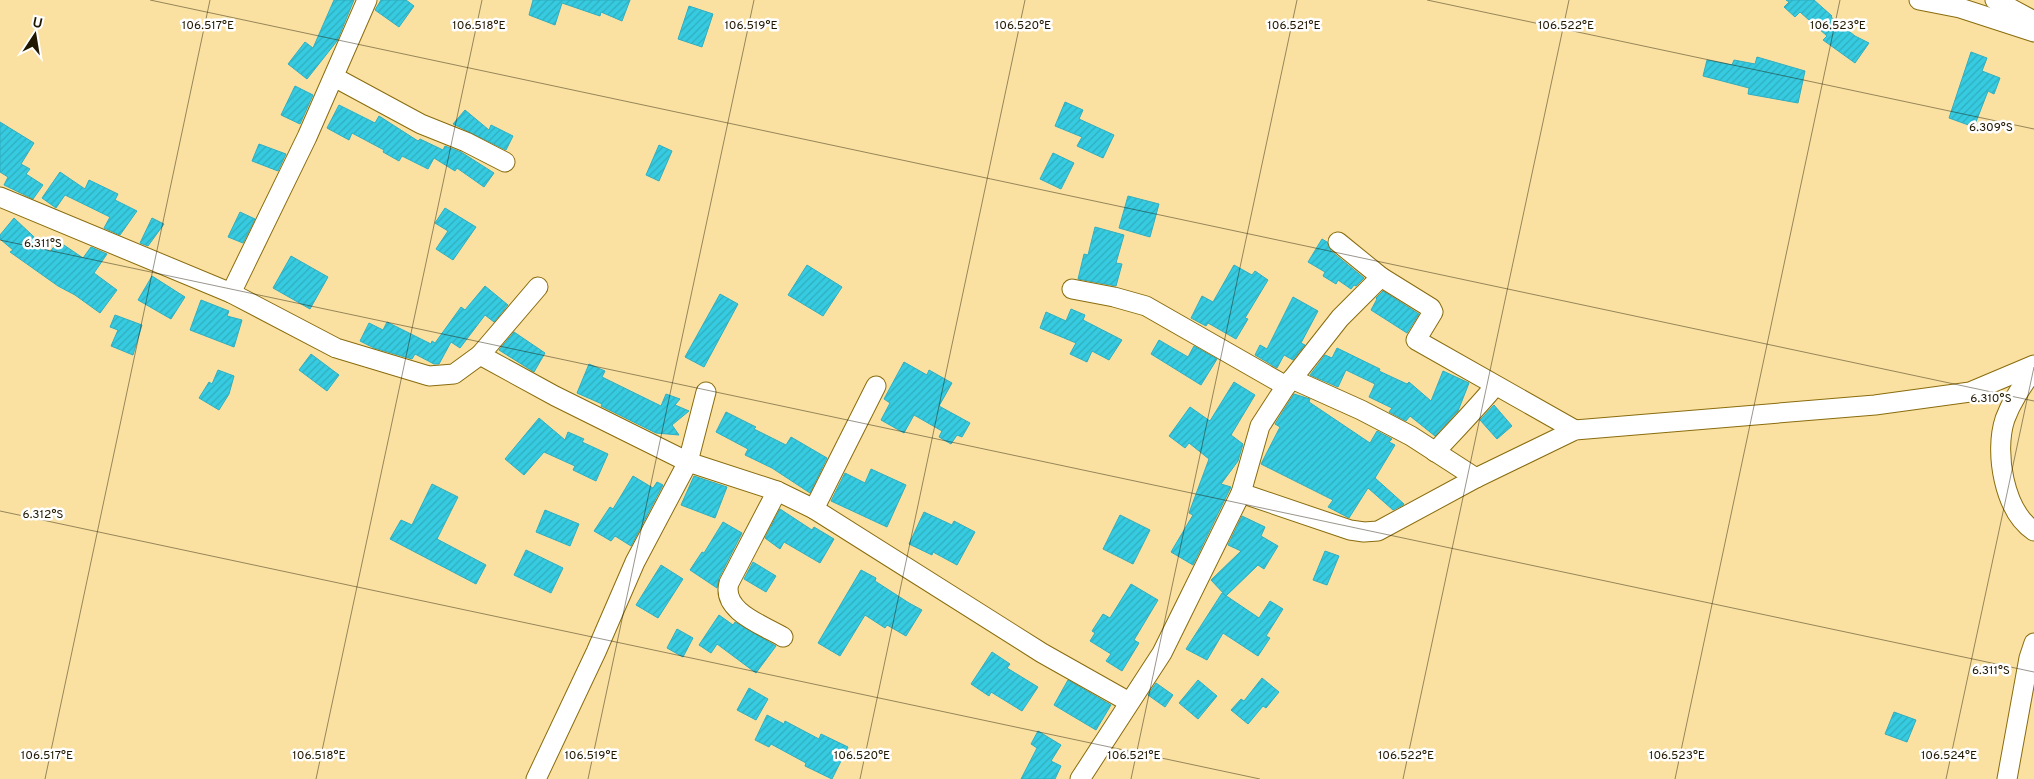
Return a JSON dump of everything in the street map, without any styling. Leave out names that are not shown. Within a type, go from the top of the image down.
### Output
[{"type":"street","points":[[231,293],[307,137],[367,0]]},
{"type":"street","points":[[1919,0],[1960,8],[2034,32]]},
{"type":"street","points":[[1995,0],[2034,21]]},
{"type":"street","points":[[334,77],[421,124],[466,142],[505,162]]},
{"type":"street","points":[[0,197],[231,293],[336,348],[414,372],[436,376],[454,374],[480,355],[538,287]]},
{"type":"street","points":[[1338,242],[1381,277],[1431,308],[1433,312],[1416,340],[1575,430]]},
{"type":"street","points":[[1080,779],[1162,653],[1241,493],[1260,426],[1289,382],[1340,318],[1381,277]]},
{"type":"street","points":[[1072,289],[1114,296],[1146,306],[1289,382],[1361,410],[1411,436],[1476,478]]},
{"type":"street","points":[[480,355],[555,396],[688,462],[777,491],[814,509],[1042,653],[1129,702]]},
{"type":"street","points":[[1241,493],[1350,530],[1378,531],[1476,478],[1575,430],[1875,406],[1970,392],[2034,365]]},
{"type":"street","points":[[2034,369],[2016,394],[2005,420],[2001,450],[2003,473],[2013,507],[2026,526],[2034,531]]},
{"type":"street","points":[[814,509],[876,386]]},
{"type":"street","points":[[1435,452],[1495,386]]},
{"type":"street","points":[[536,779],[596,652],[634,562],[688,462],[706,392]]},
{"type":"street","points":[[777,491],[729,583],[727,594],[733,607],[783,637]]},
{"type":"street","points":[[2007,779],[2029,658],[2034,642]]},
{"type":"building","points":[[334,0],[354,0],[337,41],[307,79],[288,64],[305,42],[313,48]]},
{"type":"building","points":[[381,0],[406,0],[414,6],[399,27],[375,10]]},
{"type":"building","points":[[533,0],[630,0],[622,21],[601,12],[600,16],[562,3],[555,25],[529,15]]},
{"type":"building","points":[[1786,0],[1814,0],[1831,17],[1855,36],[1869,43],[1855,63],[1823,40],[1827,36],[1800,12],[1795,17],[1784,7],[1789,2]]},
{"type":"building","points":[[689,6],[713,14],[702,47],[678,39]]},
{"type":"building","points":[[1971,52],[1987,58],[1982,71],[2000,78],[1994,94],[1988,91],[1974,127],[1949,118]]},
{"type":"building","points":[[1757,57],[1805,71],[1798,103],[1748,94],[1749,88],[1703,76],[1707,60],[1732,65],[1734,60],[1755,64]]},
{"type":"building","points":[[295,86],[313,95],[300,124],[281,115]]},
{"type":"building","points":[[1065,102],[1083,110],[1079,119],[1114,135],[1103,158],[1077,146],[1082,137],[1055,126]]},
{"type":"building","points":[[339,105],[375,123],[379,116],[418,141],[420,139],[443,150],[445,146],[461,152],[494,173],[484,187],[457,168],[455,171],[434,158],[428,169],[402,156],[399,161],[383,152],[384,150],[352,133],[349,140],[327,128]]},
{"type":"building","points":[[465,110],[489,130],[491,125],[513,136],[506,150],[453,124]]},
{"type":"building","points":[[0,122],[34,143],[21,164],[30,169],[26,174],[43,185],[33,199],[4,185],[8,177],[0,172]]},
{"type":"building","points":[[259,144],[286,154],[278,171],[252,161]]},
{"type":"building","points":[[659,145],[672,151],[659,181],[646,175]]},
{"type":"building","points":[[1053,153],[1074,163],[1061,189],[1040,179]]},
{"type":"building","points":[[60,172],[85,189],[89,180],[118,194],[115,200],[137,211],[120,235],[104,228],[110,217],[65,195],[56,208],[42,198]]},
{"type":"building","points":[[1128,196],[1159,204],[1150,237],[1119,228]]},
{"type":"building","points":[[445,208],[476,227],[453,260],[436,249],[448,231],[435,223]]},
{"type":"building","points":[[240,212],[255,219],[243,243],[228,237]]},
{"type":"building","points":[[14,218],[50,252],[58,241],[83,258],[91,247],[107,254],[94,273],[117,290],[100,313],[10,252],[13,250],[0,239],[0,235]]},
{"type":"building","points":[[152,218],[164,224],[148,246],[140,243]]},
{"type":"building","points":[[1095,227],[1124,235],[1116,263],[1122,264],[1116,286],[1078,279],[1084,254],[1088,255]]},
{"type":"building","points":[[1322,239],[1327,242],[1331,251],[1364,278],[1356,286],[1354,285],[1351,289],[1338,280],[1336,284],[1323,276],[1325,272],[1308,262]]},
{"type":"building","points":[[291,256],[328,277],[310,309],[273,288]]},
{"type":"building","points":[[807,265],[842,287],[823,316],[788,295]]},
{"type":"building","points":[[1234,265],[1252,275],[1255,271],[1268,280],[1245,318],[1248,319],[1236,339],[1208,323],[1206,326],[1191,318],[1202,296],[1213,302]]},
{"type":"building","points":[[152,276],[185,297],[171,319],[138,300]]},
{"type":"building","points":[[485,286],[508,305],[494,322],[485,315],[460,348],[451,342],[439,364],[434,364],[415,354],[412,359],[374,348],[360,341],[369,323],[383,330],[387,322],[431,344],[432,341],[435,343],[461,307],[465,310]]},
{"type":"building","points":[[1383,291],[1419,314],[1407,333],[1371,310],[1376,298]]},
{"type":"building","points":[[720,294],[738,304],[704,367],[685,357]]},
{"type":"building","points":[[1293,297],[1318,311],[1301,343],[1305,345],[1293,360],[1284,355],[1277,368],[1255,355],[1260,345],[1267,349]]},
{"type":"building","points":[[201,300],[229,311],[227,316],[242,320],[234,347],[190,330]]},
{"type":"building","points":[[1071,309],[1085,315],[1083,320],[1122,340],[1109,360],[1092,351],[1087,362],[1070,354],[1076,343],[1040,328],[1046,312],[1066,321]]},
{"type":"building","points":[[115,315],[142,325],[133,355],[111,346],[118,330],[110,327]]},
{"type":"building","points":[[514,332],[545,353],[534,372],[499,350]]},
{"type":"building","points":[[1159,340],[1188,357],[1194,346],[1217,359],[1201,385],[1151,354]]},
{"type":"building","points":[[1337,348],[1380,369],[1379,371],[1407,384],[1409,382],[1431,401],[1443,371],[1469,383],[1458,411],[1435,436],[1410,416],[1406,421],[1389,412],[1392,408],[1369,397],[1375,384],[1346,370],[1338,387],[1310,375],[1325,355],[1332,358]]},
{"type":"building","points":[[311,354],[339,375],[327,391],[299,370]]},
{"type":"building","points":[[904,362],[927,375],[929,370],[952,383],[939,406],[970,423],[962,437],[957,435],[951,444],[939,437],[942,431],[914,415],[904,433],[881,420],[890,403],[884,399]]},
{"type":"building","points":[[589,364],[605,371],[602,377],[661,406],[666,394],[680,399],[675,405],[689,411],[672,425],[679,435],[656,433],[577,393]]},
{"type":"building","points":[[218,370],[234,376],[229,394],[219,410],[199,398],[209,382],[212,384]]},
{"type":"building","points":[[1234,382],[1255,395],[1231,435],[1243,444],[1238,461],[1221,484],[1231,487],[1193,565],[1171,552],[1193,515],[1189,513],[1209,459],[1189,443],[1185,448],[1169,436],[1190,407],[1210,421]]},
{"type":"building","points":[[1294,394],[1310,399],[1309,402],[1370,443],[1377,431],[1392,439],[1389,442],[1395,445],[1375,478],[1403,505],[1393,510],[1368,488],[1349,518],[1328,507],[1333,500],[1261,464],[1280,427],[1275,424]]},
{"type":"building","points":[[1494,405],[1512,426],[1497,439],[1480,420]]},
{"type":"building","points":[[726,412],[786,445],[791,437],[827,458],[810,493],[772,468],[745,455],[748,449],[716,432]]},
{"type":"building","points":[[539,418],[565,440],[568,432],[584,439],[582,442],[608,454],[596,481],[573,470],[575,466],[544,452],[524,475],[505,459]]},
{"type":"building","points":[[871,469],[906,485],[887,527],[831,501],[845,473],[865,483]]},
{"type":"building","points":[[633,476],[653,488],[657,482],[663,485],[631,546],[615,536],[611,541],[594,531],[610,507],[613,509]]},
{"type":"building","points":[[694,476],[727,487],[715,518],[681,505]]},
{"type":"building","points":[[432,484],[458,497],[437,539],[486,565],[476,584],[390,539],[401,520],[412,525]]},
{"type":"building","points":[[780,509],[812,530],[814,527],[834,539],[820,563],[784,542],[780,549],[765,538]]},
{"type":"building","points":[[545,510],[579,524],[570,546],[536,532]]},
{"type":"building","points":[[924,512],[952,525],[954,521],[975,532],[957,565],[933,552],[932,555],[909,544]]},
{"type":"building","points":[[1120,515],[1150,530],[1133,564],[1103,549]]},
{"type":"building","points":[[1242,516],[1265,527],[1261,536],[1278,546],[1264,569],[1258,565],[1226,596],[1211,580],[1241,551],[1228,545]]},
{"type":"building","points":[[723,522],[742,533],[719,578],[717,588],[690,570],[702,552],[704,553]]},
{"type":"building","points":[[526,550],[563,568],[551,593],[514,575]]},
{"type":"building","points":[[1325,551],[1339,556],[1327,585],[1313,580]]},
{"type":"building","points":[[753,562],[776,576],[766,592],[744,579]]},
{"type":"building","points":[[661,565],[683,579],[658,618],[636,605]]},
{"type":"building","points":[[861,570],[876,578],[875,581],[922,610],[906,636],[887,625],[885,628],[865,615],[840,656],[818,643]]},
{"type":"building","points":[[1131,584],[1158,600],[1134,640],[1139,643],[1122,671],[1106,661],[1111,654],[1090,641],[1095,633],[1092,631],[1103,614],[1110,618]]},
{"type":"building","points":[[1222,593],[1259,618],[1270,601],[1283,609],[1266,636],[1270,638],[1258,656],[1223,633],[1207,660],[1186,649]]},
{"type":"building","points":[[719,615],[733,625],[735,622],[776,646],[756,673],[717,644],[711,653],[699,645]]},
{"type":"building","points":[[677,629],[693,638],[683,657],[667,648]]},
{"type":"building","points":[[992,652],[1010,664],[1007,668],[1038,687],[1022,711],[991,692],[989,696],[971,684]]},
{"type":"building","points":[[1262,678],[1279,692],[1266,708],[1263,706],[1248,724],[1231,710],[1241,699],[1244,701]]},
{"type":"building","points":[[1068,680],[1111,705],[1096,730],[1054,705]]},
{"type":"building","points":[[1198,680],[1217,696],[1198,719],[1179,703]]},
{"type":"building","points":[[1156,683],[1173,695],[1165,707],[1148,695]]},
{"type":"building","points":[[749,688],[768,699],[756,720],[737,710]]},
{"type":"building","points":[[1894,712],[1916,720],[1907,742],[1885,734]]},
{"type":"building","points":[[767,715],[784,724],[785,721],[819,739],[821,734],[848,747],[832,779],[805,766],[806,763],[771,744],[769,747],[755,740]]},
{"type":"building","points":[[1038,731],[1061,745],[1051,761],[1061,766],[1055,779],[1021,779],[1037,748],[1031,744]]}]
